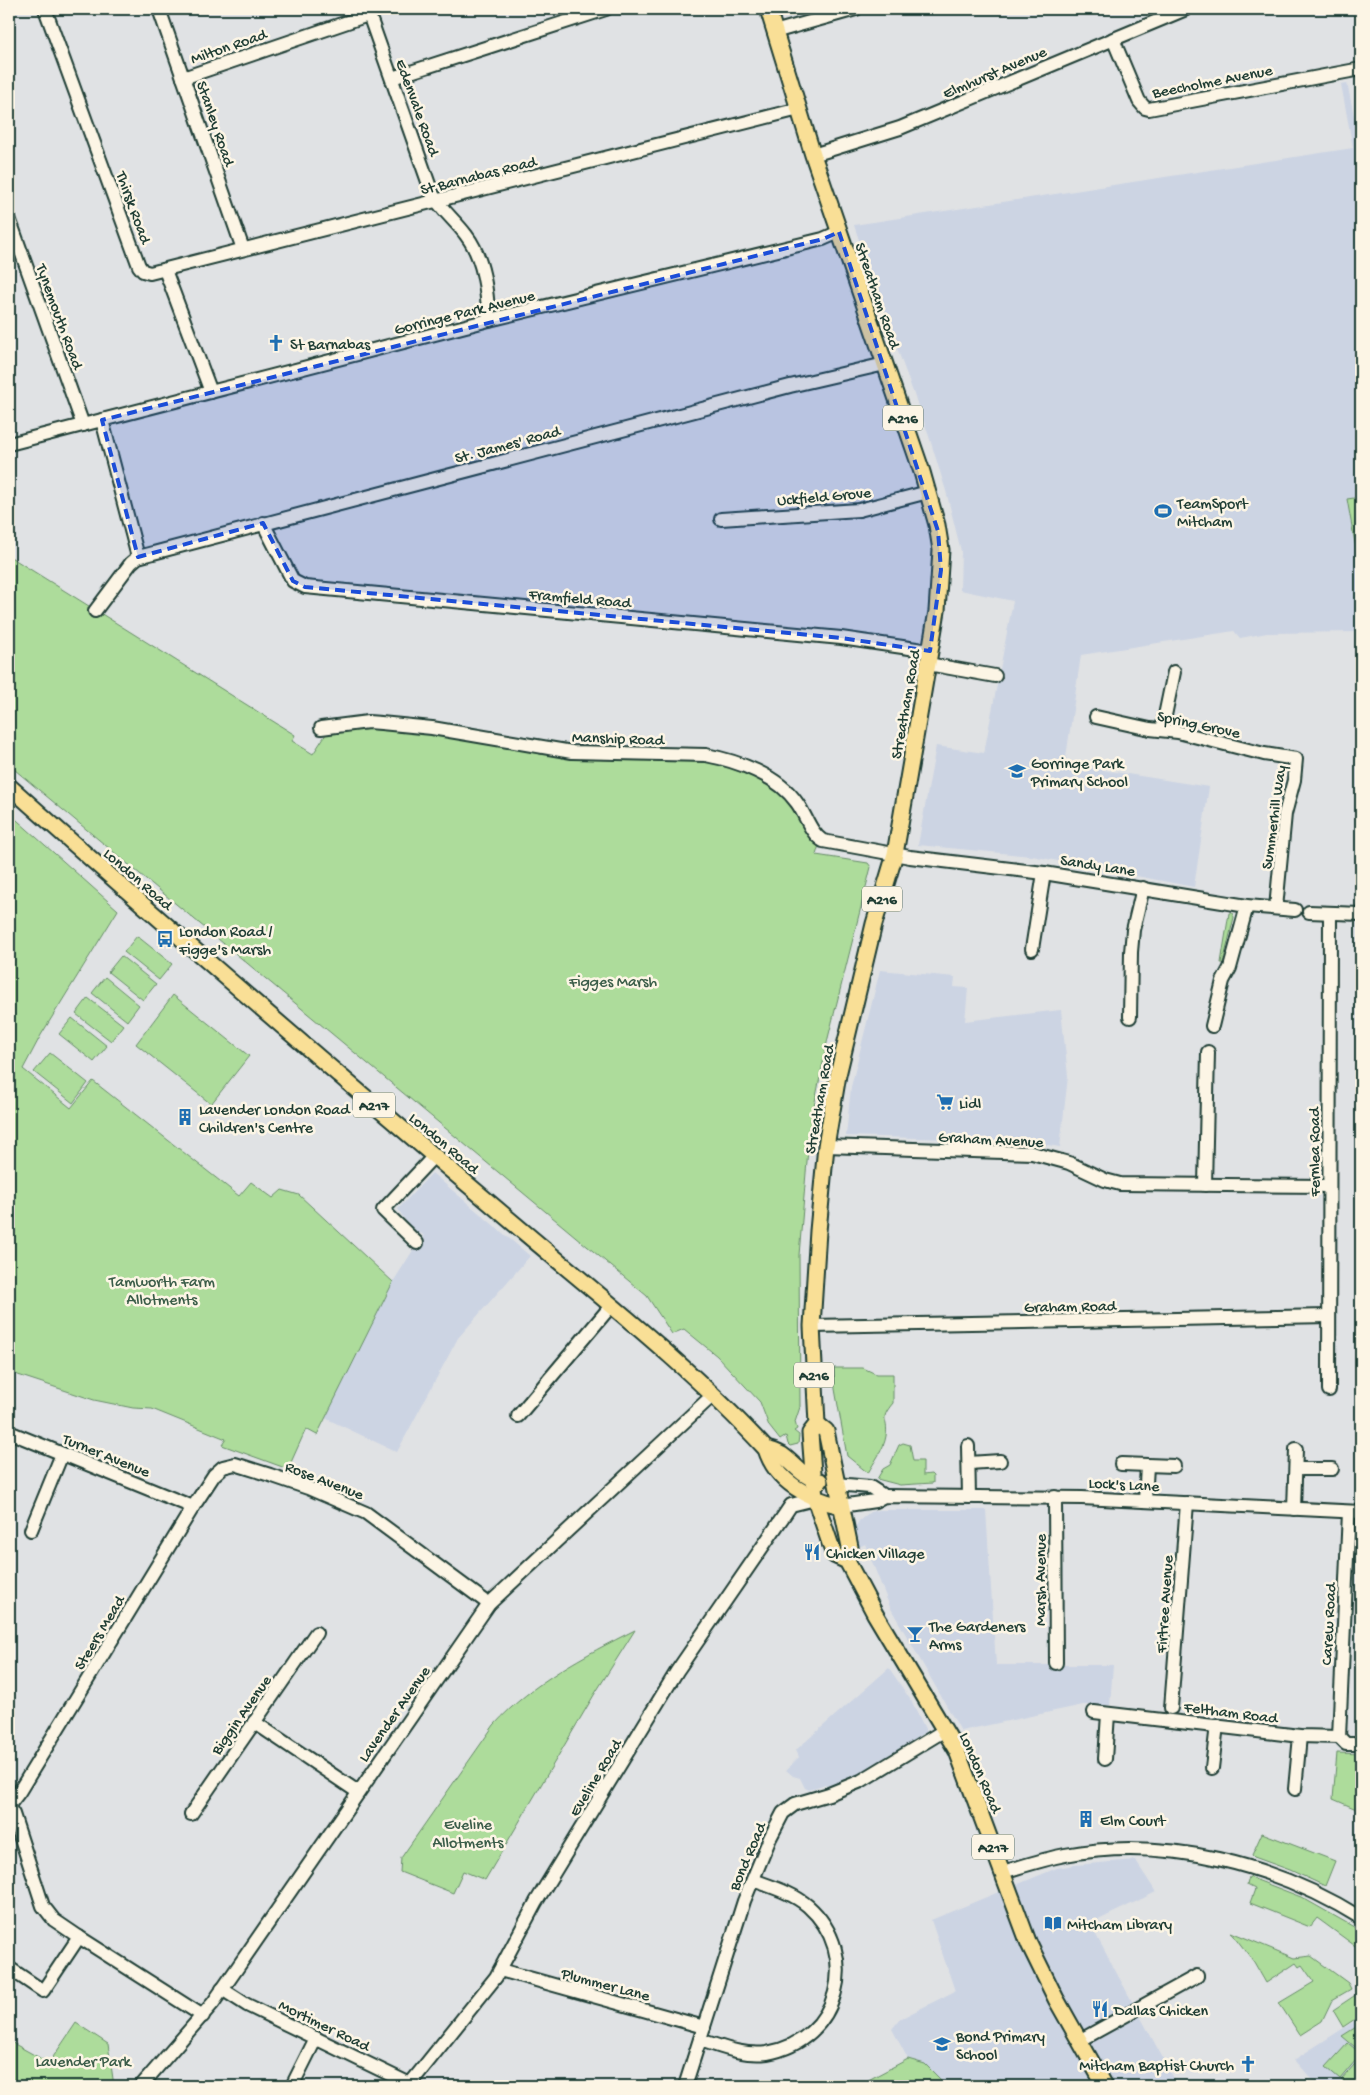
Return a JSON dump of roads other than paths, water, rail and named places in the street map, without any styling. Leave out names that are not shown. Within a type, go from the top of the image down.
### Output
[{"type":"main road","name":"Streatham Road","points":[[768,9],[838,232],[928,492],[937,525],[941,555],[937,611],[929,658],[874,924],[851,1018],[826,1146],[812,1326],[817,1424],[810,1433],[815,1499]]},
{"type":"main road","name":"London Road","points":[[9,786],[237,987],[678,1362],[766,1448],[781,1454],[796,1468],[813,1479]]},
{"type":"main road","name":"Streatham Road","points":[[817,1424],[826,1430],[841,1506]]},
{"type":"main road","name":"London Road","points":[[766,1448],[770,1463],[786,1481],[815,1499],[834,1555],[846,1561],[963,1763],[1036,1959],[1105,2086]]},
{"type":"main road","points":[[813,1479],[836,1484]]},
{"type":"main road","points":[[815,1499],[841,1506],[850,1546],[846,1561]]},
{"type":"street","name":"Thirsk Road","points":[[46,9],[139,266],[143,271],[150,273],[165,270]]},
{"type":"street","name":"Stanley Road","points":[[159,9],[243,249]]},
{"type":"street","points":[[392,78],[606,9]]},
{"type":"street","points":[[774,32],[856,9]]},
{"type":"street","name":"Elmhurst Avenue","points":[[813,155],[900,128],[1186,9]]},
{"type":"street","name":"Milton Road","points":[[183,78],[367,12]]},
{"type":"street","name":"Edenvale Road","points":[[367,12],[436,201],[466,234],[477,254],[483,276],[489,320]]},
{"type":"street","name":"Beecholme Avenue","points":[[1113,39],[1138,102],[1149,109],[1361,69]]},
{"type":"street","name":"St Barnabas Road","points":[[165,270],[799,109]]},
{"type":"street","name":"Tynemouth Road","points":[[9,218],[83,424]]},
{"type":"street","name":"Gorringe Park Avenue","points":[[9,444],[489,320],[828,238],[838,232]]},
{"type":"street","points":[[165,270],[211,392]]},
{"type":"street","name":"St. James' Road","points":[[138,557],[790,386],[885,364]]},
{"type":"street","points":[[95,611],[131,563],[138,557],[102,420]]},
{"type":"street","name":"Uckfield Grove","points":[[721,519],[859,510],[928,492]]},
{"type":"street","name":"Framfield Road","points":[[263,523],[293,581],[305,587],[833,637],[929,658],[995,676]]},
{"type":"street","points":[[1162,730],[1174,672]]},
{"type":"street","name":"Spring Grove","points":[[1096,717],[1143,728],[1198,736],[1264,754],[1296,759]]},
{"type":"street","name":"Manship Road","points":[[321,728],[381,722],[432,728],[572,752],[706,756],[726,759],[773,781],[788,792],[798,804],[818,838],[823,841],[888,853]]},
{"type":"street","name":"Summerhill Way","points":[[1276,908],[1285,814],[1294,780],[1296,759]]},
{"type":"street","name":"Sandy Lane","points":[[888,853],[1044,872],[1247,906],[1295,910]]},
{"type":"street","points":[[1032,949],[1044,872]]},
{"type":"street","points":[[1130,1017],[1133,930],[1143,888]]},
{"type":"street","points":[[1212,1026],[1223,981],[1230,968],[1247,906]]},
{"type":"street","points":[[1309,912],[1361,914]]},
{"type":"street","name":"Fernlea Road","points":[[1329,1390],[1330,914]]},
{"type":"street","points":[[1205,1185],[1208,1052]]},
{"type":"street","name":"Graham Avenue","points":[[826,1146],[1032,1153],[1069,1163],[1105,1180],[1120,1184],[1329,1186]]},
{"type":"street","points":[[417,1243],[383,1210],[434,1156]]},
{"type":"street","points":[[518,1416],[612,1306]]},
{"type":"street","name":"Graham Road","points":[[812,1326],[1329,1316]]},
{"type":"street","name":"Lavender Avenue","points":[[142,2086],[203,2016],[222,1990],[489,1604],[713,1395]]},
{"type":"street","name":"Turner Avenue","points":[[9,1432],[193,1507]]},
{"type":"street","points":[[968,1446],[969,1497]]},
{"type":"street","points":[[1294,1510],[1296,1449]]},
{"type":"street","points":[[31,1530],[62,1454]]},
{"type":"street","points":[[969,1463],[1000,1461]]},
{"type":"street","points":[[1121,1464],[1174,1466]]},
{"type":"street","name":"Rose Avenue","points":[[214,1475],[218,1470],[229,1465],[242,1466],[346,1503],[366,1513],[489,1604]]},
{"type":"street","points":[[1146,1500],[1147,1466]]},
{"type":"street","points":[[1296,1469],[1332,1469]]},
{"type":"street","name":"Steers Mead","points":[[203,2016],[54,1920],[46,1911],[9,1807],[214,1475]]},
{"type":"street","name":"Lock's Lane","points":[[836,1484],[870,1487],[884,1496]]},
{"type":"street","name":"Lock's Lane","points":[[841,1506],[875,1500],[884,1496],[1055,1497],[1146,1500],[1355,1512]]},
{"type":"street","name":"Marsh Avenue","points":[[1055,1497],[1056,1663]]},
{"type":"street","name":"Eveline Road","points":[[412,2085],[421,2067],[466,2015],[500,1970],[536,1902],[678,1671],[791,1505],[815,1499]]},
{"type":"street","name":"Firtree Avenue","points":[[1171,1708],[1187,1503]]},
{"type":"street","name":"Carew Road","points":[[1339,1737],[1355,1512]]},
{"type":"street","name":"Biggin Avenue","points":[[191,1814],[316,1633]]},
{"type":"street","name":"Feltham Road","points":[[1094,1712],[1300,1736],[1339,1737],[1346,1744],[1361,1744]]},
{"type":"street","points":[[1105,1759],[1108,1714]]},
{"type":"street","points":[[254,1722],[358,1792]]},
{"type":"street","points":[[1212,1768],[1217,1725]]},
{"type":"street","name":"Bond Road","points":[[685,2086],[744,1901],[778,1821],[787,1809],[800,1802],[829,1794],[860,1781],[945,1730]]},
{"type":"street","points":[[1295,1789],[1300,1736]]},
{"type":"street","points":[[1003,1872],[1066,1855],[1103,1850],[1151,1849],[1192,1854],[1229,1862],[1291,1882],[1333,1901],[1361,1918]]},
{"type":"street","points":[[700,2040],[744,2053],[759,2054],[780,2050],[798,2041],[817,2026],[834,1996],[838,1978],[838,1962],[833,1942],[826,1926],[800,1900],[753,1880]]},
{"type":"street","points":[[9,1968],[43,1991],[79,1937]]},
{"type":"street","name":"Plummer Lane","points":[[500,1970],[704,2027]]},
{"type":"street","points":[[1079,2041],[1197,1976]]},
{"type":"street","name":"Mortimer Road","points":[[222,1990],[247,2005],[412,2085]]},
{"type":"street","points":[[292,2086],[316,2038]]},
{"type":"place","name":"St Barnabas","points":[[276,343]]},
{"type":"place","name":"TeamSport Mitcham","points":[[1163,511]]},
{"type":"place","name":"Gorringe Park Primary School","points":[[1017,771]]},
{"type":"place","name":"London Road / Figge's Marsh","points":[[165,939]]},
{"type":"place","name":"Lidl","points":[[945,1102]]},
{"type":"place","name":"Lavender London Road Children's Centre","points":[[185,1117]]},
{"type":"place","name":"Chicken Village","points":[[812,1552]]},
{"type":"place","name":"The Gardeners Arms","points":[[915,1634]]},
{"type":"place","name":"Elm Court","points":[[1086,1819]]},
{"type":"place","name":"Mitcham Library","points":[[1053,1923]]},
{"type":"place","name":"Dallas Chicken","points":[[1100,2009]]},
{"type":"place","name":"Bond Primary School","points":[[942,2044]]},
{"type":"place","name":"Mitcham Baptist Church","points":[[1248,2064]]},
{"type":"park label","name":"Figges Marsh","points":[[613,980]]},
{"type":"park label","name":"Tamworth Farm Allotments","points":[[162,1289]]},
{"type":"park label","name":"Eveline Allotments","points":[[468,1832]]},
{"type":"park label","name":"Lavender Park","points":[[83,2060]]}]
